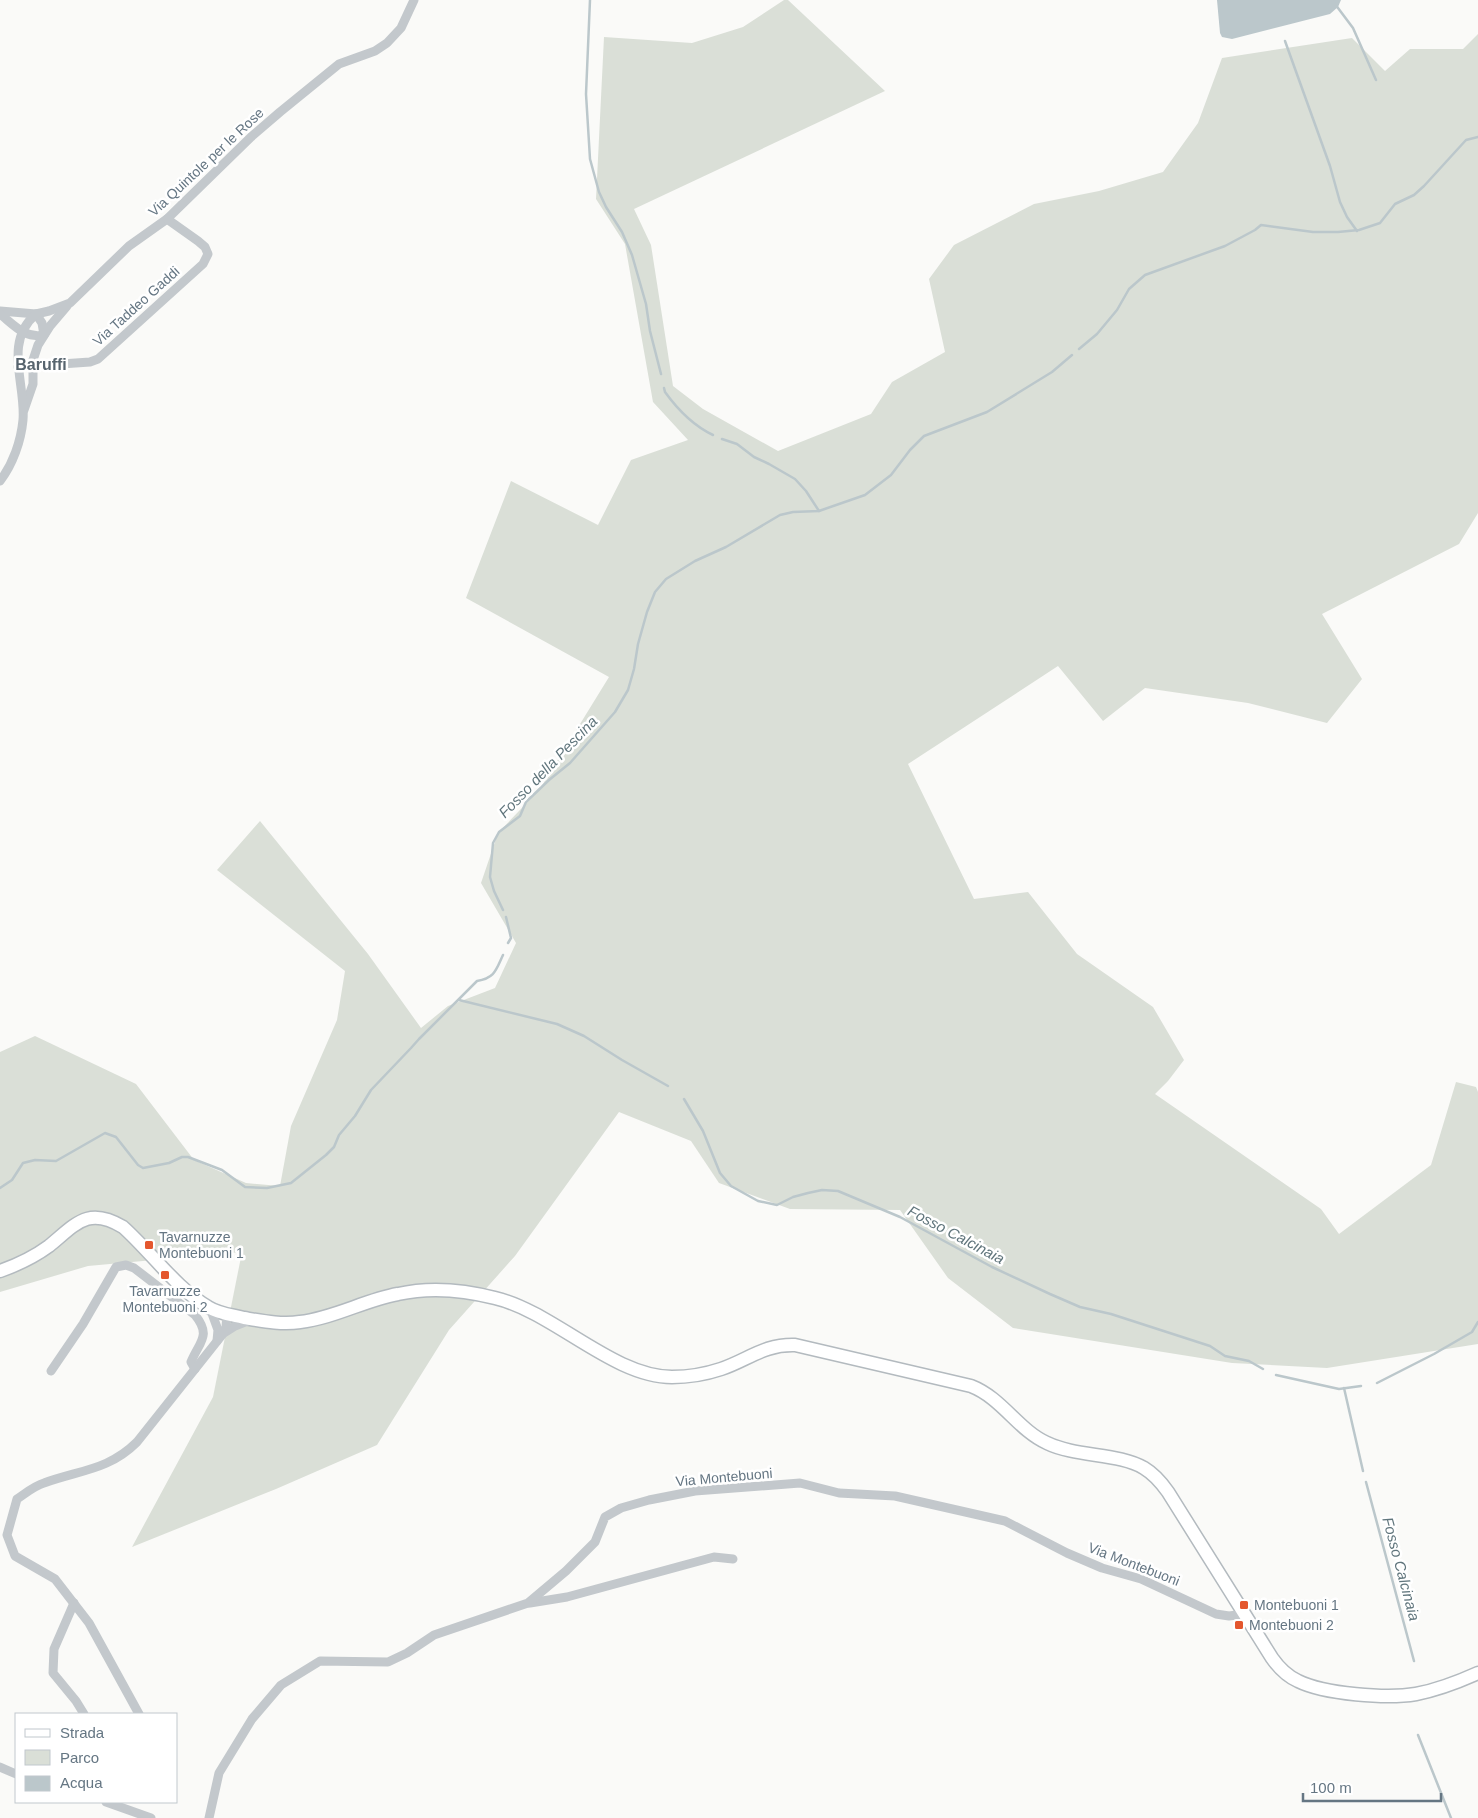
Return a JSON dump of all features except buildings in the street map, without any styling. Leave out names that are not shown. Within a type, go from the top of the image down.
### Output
[{"type":"main road","points":[[0,1271],[34,1256],[78,1222],[89,1217],[100,1217],[111,1220],[123,1227],[186,1289],[210,1308],[253,1320],[285,1323],[313,1320],[399,1293],[441,1290],[500,1299],[525,1308],[611,1357],[651,1375],[673,1377],[707,1373],[721,1369],[760,1350],[783,1345],[795,1345],[971,1386],[990,1396],[1026,1430],[1046,1443],[1067,1450],[1132,1463],[1154,1474],[1168,1492],[1279,1668],[1296,1680],[1317,1688],[1364,1694],[1401,1695],[1439,1688],[1478,1673]]},
{"type":"street","name":"Via Quintole per le Rose","points":[[0,312],[36,314],[54,310],[70,303],[129,246],[167,219],[251,137],[339,64],[375,51],[387,43],[401,28],[414,0]]},
{"type":"street","name":"Via Taddeo Gaddi","points":[[18,367],[90,362],[98,359],[206,261],[208,254],[205,247],[167,219]]},
{"type":"street","points":[[23,413],[32,384],[35,352],[44,334],[70,303]]},
{"type":"street","points":[[0,312],[23,332],[32,336],[44,334]]},
{"type":"street","points":[[0,481],[13,459],[21,436],[23,413],[18,367],[18,344],[32,317],[36,314],[42,323],[44,334]]},
{"type":"street","points":[[51,1371],[83,1324],[116,1267],[126,1265],[134,1268],[195,1315],[200,1321],[203,1331],[202,1344],[191,1362],[195,1369]]},
{"type":"street","points":[[160,1288],[170,1274]]},
{"type":"street","points":[[210,1308],[219,1335]]},
{"type":"street","points":[[138,1713],[89,1623],[55,1579],[15,1556],[7,1534],[17,1499],[42,1484],[96,1468],[112,1461],[125,1454],[137,1442],[195,1369],[219,1335],[227,1314]]},
{"type":"street","points":[[219,1335],[240,1324],[253,1320]]},
{"type":"street","name":"Via Montebuoni","points":[[209,1818],[219,1773],[252,1719],[281,1685],[320,1661],[388,1662],[407,1653],[434,1635],[528,1603],[566,1571],[595,1542],[605,1518],[621,1508],[649,1500],[695,1491],[800,1483],[839,1493],[895,1496],[1004,1522],[1066,1553],[1102,1568],[1141,1579],[1216,1614],[1229,1616],[1244,1614]]},
{"type":"street","points":[[528,1603],[567,1597],[714,1557],[733,1559]]},
{"type":"street","points":[[74,1603],[54,1649],[53,1673],[83,1713]]},
{"type":"street","points":[[0,1767],[15,1774]]},
{"type":"street","points":[[113,1803],[151,1818]]},
{"type":"green space","points":[[784,0],[788,0],[885,91],[634,209],[651,245],[673,386],[703,409],[778,451],[871,414],[892,382],[945,352],[929,279],[954,245],[1034,204],[1099,191],[1163,172],[1198,123],[1222,58],[1352,38],[1385,71],[1410,49],[1463,49],[1478,34],[1478,513],[1459,544],[1322,614],[1362,679],[1327,723],[1248,703],[1145,688],[1103,721],[1058,666],[908,764],[974,899],[1028,892],[1077,954],[1153,1007],[1184,1060],[1155,1094],[1321,1209],[1339,1234],[1431,1165],[1456,1082],[1476,1087],[1478,1092],[1478,1344],[1327,1368],[1232,1363],[1013,1328],[948,1278],[900,1210],[790,1209],[719,1183],[691,1141],[619,1112],[515,1256],[449,1330],[377,1445],[276,1489],[132,1547],[213,1397],[242,1252],[88,1266],[0,1292],[0,1052],[35,1036],[136,1084],[194,1160],[246,1183],[280,1186],[291,1126],[337,1020],[345,971],[217,870],[260,821],[368,954],[421,1028],[448,1006],[495,988],[516,943],[481,883],[498,833],[540,789],[609,677],[466,598],[511,481],[598,525],[631,460],[688,440],[653,402],[625,244],[596,199],[604,37],[692,43],[743,27]]},
{"type":"water","points":[[1217,0],[1341,0],[1338,7],[1330,14],[1232,39],[1222,37],[1220,33]]},
{"type":"waterway","points":[[590,0],[586,94],[590,159],[599,192],[622,232],[632,255],[646,304],[650,331],[661,374]]},
{"type":"waterway","points":[[1332,0],[1353,28],[1376,80]]},
{"type":"waterway","points":[[1285,41],[1330,166],[1340,202],[1347,217],[1357,231]]},
{"type":"waterway","name":"Fosso della Pescina","points":[[1079,349],[1097,334],[1117,310],[1129,289],[1145,275],[1225,246],[1261,225],[1313,232],[1338,232],[1359,230],[1380,223],[1395,204],[1414,195],[1424,186],[1466,140],[1478,137]]},
{"type":"waterway","name":"Fosso della Pescina","points":[[503,910],[490,877],[493,843],[499,832],[520,816],[526,802],[570,763],[615,712],[628,690],[647,612],[655,592],[666,579],[780,515],[793,512],[819,511],[865,495],[891,475],[910,450],[924,436],[987,412],[1052,372],[1072,355]]},
{"type":"waterway","points":[[664,388],[680,411],[698,427],[713,435]]},
{"type":"waterway","points":[[722,439],[737,444],[754,457],[795,479],[806,491],[819,511]]},
{"type":"waterway","name":"Fosso della Pescina","points":[[506,917],[511,938],[508,943]]},
{"type":"waterway","name":"Fosso della Pescina","points":[[0,1188],[12,1180],[23,1163],[35,1160],[56,1161],[105,1133],[116,1137],[138,1165],[143,1168],[188,1157],[222,1170],[245,1187],[267,1188],[291,1183],[334,1147],[339,1135],[355,1116],[371,1090],[477,981],[488,978],[494,972],[503,955]]},
{"type":"waterway","name":"Fosso Calcinaia","points":[[459,1000],[557,1024],[584,1036],[668,1086]]},
{"type":"waterway","name":"Fosso Calcinaia","points":[[684,1099],[703,1131],[720,1173],[731,1186],[758,1201],[777,1205],[793,1197],[808,1193],[822,1190],[838,1191],[900,1217],[992,1267],[1080,1307],[1111,1314],[1210,1346],[1225,1356],[1249,1361],[1263,1369]]},
{"type":"waterway","points":[[1377,1383],[1472,1332],[1478,1322]]},
{"type":"waterway","name":"Fosso Calcinaia","points":[[1276,1375],[1339,1389],[1361,1386]]},
{"type":"waterway","name":"Fosso Calcinaia","points":[[1344,1388],[1363,1471]]},
{"type":"waterway","name":"Fosso Calcinaia","points":[[1366,1482],[1414,1661]]},
{"type":"waterway","points":[[1418,1735],[1451,1818]]},
{"type":"place","name":"Tavarnuzze Montebuoni 1","points":[[149,1245]]},
{"type":"place","name":"Tavarnuzze Montebuoni 2","points":[[165,1275]]},
{"type":"place","name":"Montebuoni 1","points":[[1244,1605]]},
{"type":"place","name":"Montebuoni 2","points":[[1239,1625]]},
{"type":"district","name":"Baruffi","points":[[41,364]]}]
